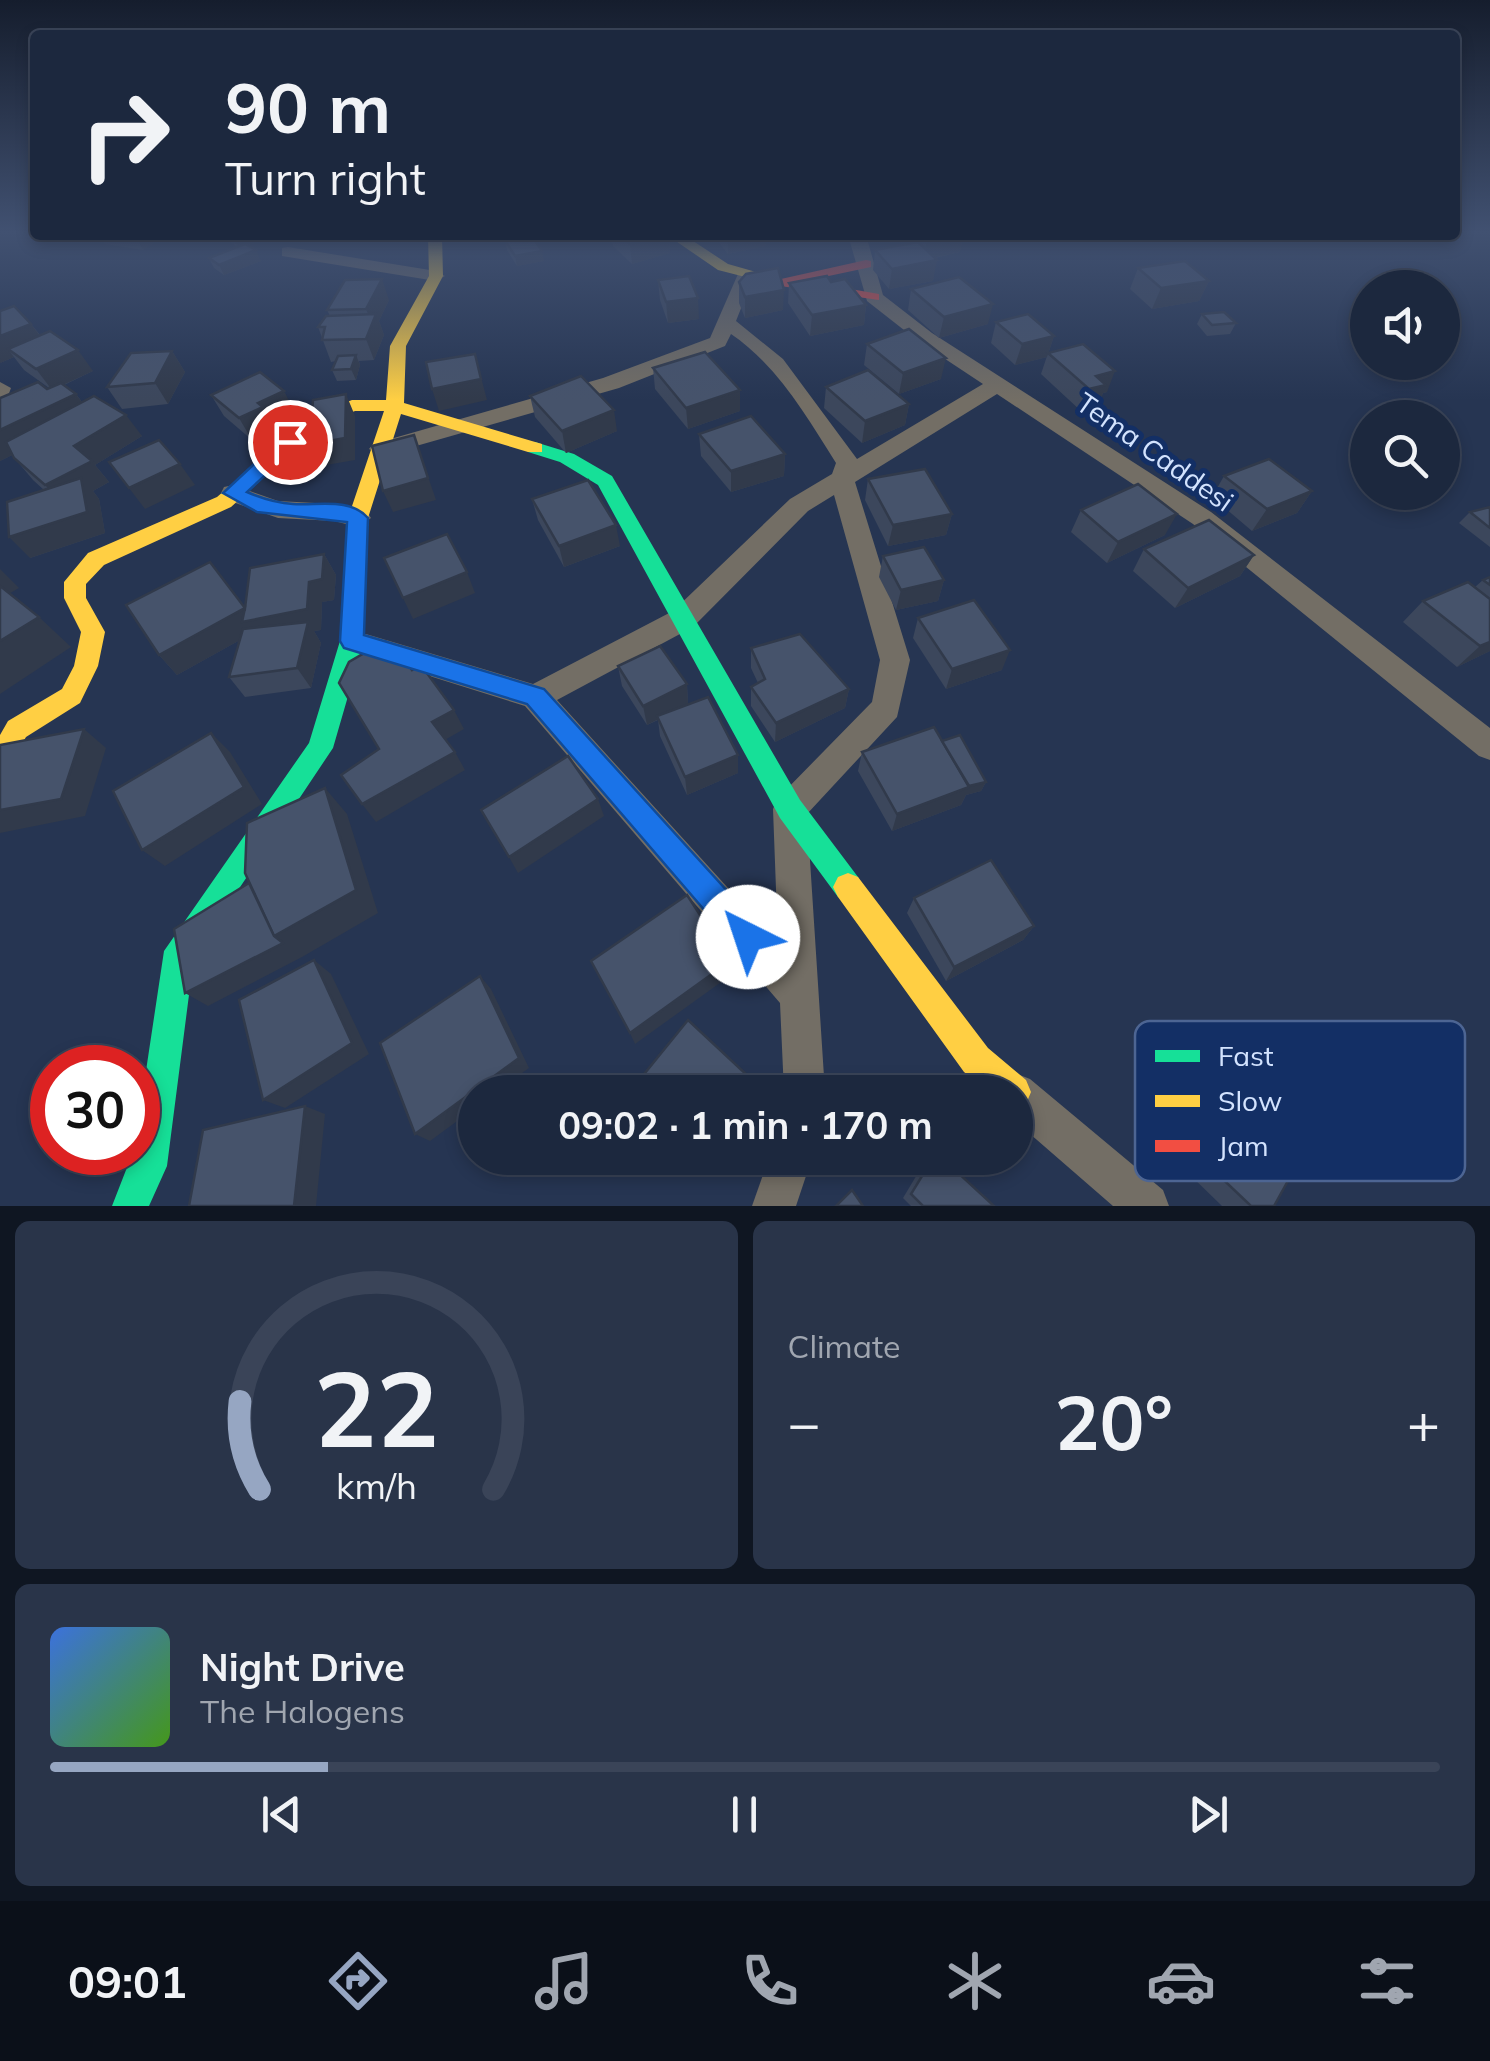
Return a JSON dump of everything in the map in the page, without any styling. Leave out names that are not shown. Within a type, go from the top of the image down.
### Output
[{"type":"street","points":[[130,1206],[149,1166],[180,951],[320,748],[352,641],[358,518],[395,406],[398,346],[429,288]]},
{"type":"street","points":[[379,450],[610,382],[718,342],[740,288]]},
{"type":"street","points":[[823,288],[874,297],[874,288]]},
{"type":"street","name":"Tema Caddesi","points":[[874,297],[925,337],[1000,382],[1202,518],[1490,746]]},
{"type":"street","points":[[726,322],[745,330],[809,402],[848,463],[842,480],[895,660],[886,708],[790,809],[803,1075]]},
{"type":"street","points":[[536,696],[683,620],[799,505],[1000,382]]},
{"type":"street","points":[[0,758],[17,729],[71,696],[86,666],[93,632],[76,598],[75,582],[96,559],[224,502],[316,420],[352,405],[395,406],[567,458],[605,482],[790,809],[976,1060],[993,1075]]},
{"type":"street","points":[[233,493],[257,504],[292,511],[340,511],[358,518]]},
{"type":"street","points":[[352,641],[536,696],[798,994]]},
{"type":"street","points":[[1033,1109],[1147,1206]]},
{"type":"street","points":[[774,1206],[785,1175]]},
{"type":"building","points":[[340,288],[377,288],[366,309],[327,310]]},
{"type":"building","points":[[661,288],[694,288],[698,298],[666,302]]},
{"type":"building","points":[[742,288],[784,290],[745,297]]},
{"type":"building","points":[[793,288],[852,288],[866,305],[812,315]]},
{"type":"building","points":[[973,288],[993,304],[944,317],[911,289]]},
{"type":"building","points":[[14,306],[31,324],[0,336],[0,311]]},
{"type":"building","points":[[1224,312],[1236,323],[1212,325],[1202,314]]},
{"type":"building","points":[[376,314],[366,339],[322,340],[325,327],[318,327],[326,316]]},
{"type":"building","points":[[1028,314],[1054,336],[1022,344],[996,322]]},
{"type":"building","points":[[909,329],[946,358],[903,373],[867,344]]},
{"type":"building","points":[[50,331],[78,350],[36,369],[8,349]]},
{"type":"building","points":[[1083,344],[1115,371],[1096,376],[1106,385],[1089,389],[1048,353]]},
{"type":"building","points":[[172,351],[155,383],[107,387],[131,353]]},
{"type":"building","points":[[705,352],[740,390],[686,408],[653,368]]},
{"type":"building","points":[[475,354],[481,379],[432,389],[426,362]]},
{"type":"building","points":[[356,355],[351,369],[332,370],[338,356]]},
{"type":"building","points":[[868,370],[909,404],[865,421],[826,387]]},
{"type":"building","points":[[260,372],[284,391],[258,403],[263,407],[239,418],[211,395]]},
{"type":"building","points":[[581,376],[614,410],[562,431],[530,396]]},
{"type":"building","points":[[38,382],[47,389],[61,383],[76,394],[0,430],[0,398]]},
{"type":"building","points":[[346,394],[345,438],[280,450],[283,419],[312,414],[313,400]]},
{"type":"building","points":[[94,396],[126,415],[74,446],[92,461],[45,485],[14,458],[6,442]]},
{"type":"building","points":[[751,416],[785,454],[731,471],[699,434]]},
{"type":"building","points":[[414,435],[428,478],[383,491],[372,446]]},
{"type":"building","points":[[159,440],[180,464],[129,488],[109,462]]},
{"type":"building","points":[[1269,459],[1312,491],[1267,509],[1224,476]]},
{"type":"building","points":[[925,469],[952,514],[893,525],[868,479]]},
{"type":"building","points":[[81,478],[87,512],[9,537],[7,502]]},
{"type":"building","points":[[588,480],[616,525],[559,546],[532,499]]},
{"type":"building","points":[[1138,484],[1177,514],[1118,542],[1081,510]]},
{"type":"building","points":[[1490,507],[1490,528],[1470,512]]},
{"type":"building","points":[[1209,520],[1254,555],[1188,588],[1144,549]]},
{"type":"building","points":[[447,534],[467,572],[403,598],[384,558]]},
{"type":"building","points":[[924,547],[944,580],[901,590],[883,556]]},
{"type":"building","points":[[324,554],[322,579],[309,582],[307,609],[242,622],[250,568]]},
{"type":"building","points":[[210,562],[245,608],[159,655],[126,605]]},
{"type":"building","points":[[1468,582],[1490,599],[1490,642],[1480,646],[1423,601]]},
{"type":"building","points":[[0,586],[39,617],[0,641]]},
{"type":"building","points":[[974,600],[1010,650],[952,669],[918,618]]},
{"type":"building","points":[[308,622],[297,668],[229,677],[243,629]]},
{"type":"building","points":[[800,634],[849,689],[776,723],[751,687],[765,679],[751,648]]},
{"type":"building","points":[[385,641],[399,650],[412,670],[421,665],[454,710],[432,722],[455,752],[362,804],[341,775],[379,749],[339,683],[349,662]]},
{"type":"building","points":[[660,646],[687,684],[643,706],[618,666]]},
{"type":"building","points":[[708,697],[738,755],[685,777],[657,716]]},
{"type":"building","points":[[934,727],[969,787],[897,814],[862,752]]},
{"type":"building","points":[[84,729],[61,799],[0,810],[0,745]]},
{"type":"building","points":[[211,733],[244,787],[142,850],[113,791]]},
{"type":"building","points":[[960,735],[986,782],[969,786],[942,741]]},
{"type":"building","points":[[568,756],[598,799],[509,857],[481,810]]},
{"type":"building","points":[[325,788],[356,890],[274,936],[245,873],[247,823]]},
{"type":"building","points":[[991,860],[1034,926],[954,967],[914,898]]},
{"type":"building","points":[[249,883],[274,936],[283,943],[185,993],[174,929]]},
{"type":"building","points":[[687,895],[730,961],[630,1033],[591,961]]},
{"type":"building","points":[[314,960],[352,1043],[263,1100],[239,1000]]},
{"type":"building","points":[[480,976],[519,1058],[496,1075],[458,1075],[458,1103],[415,1134],[380,1043]]},
{"type":"building","points":[[688,1020],[747,1075],[647,1075]]},
{"type":"building","points":[[305,1106],[294,1206],[189,1206],[203,1130]]},
{"type":"building","points":[[923,1175],[960,1175],[994,1206],[923,1206],[911,1194]]},
{"type":"building","points":[[1225,1181],[1288,1181],[1274,1206],[1251,1206]]},
{"type":"building","points":[[852,1190],[863,1206],[836,1206]]},
{"type":"traffic: fast","points":[[535,448],[567,458],[605,481],[790,809],[848,887]]},
{"type":"traffic: fast","points":[[130,1206],[149,1166],[179,951],[320,748],[352,641],[356,558]]},
{"type":"traffic: slow","points":[[356,558],[358,518],[395,406],[398,346],[429,288]]},
{"type":"traffic: slow","points":[[0,758],[17,729],[71,696],[86,666],[93,632],[75,598],[75,582],[96,559],[224,502],[317,420],[352,405],[395,406],[535,448]]},
{"type":"traffic: slow","points":[[848,887],[976,1060],[994,1075]]},
{"type":"traffic: jam","points":[[823,288],[874,297]]},
{"type":"route","points":[[290,442],[233,493],[257,504],[292,511],[340,511],[358,518],[352,641],[536,696],[748,937]]}]
